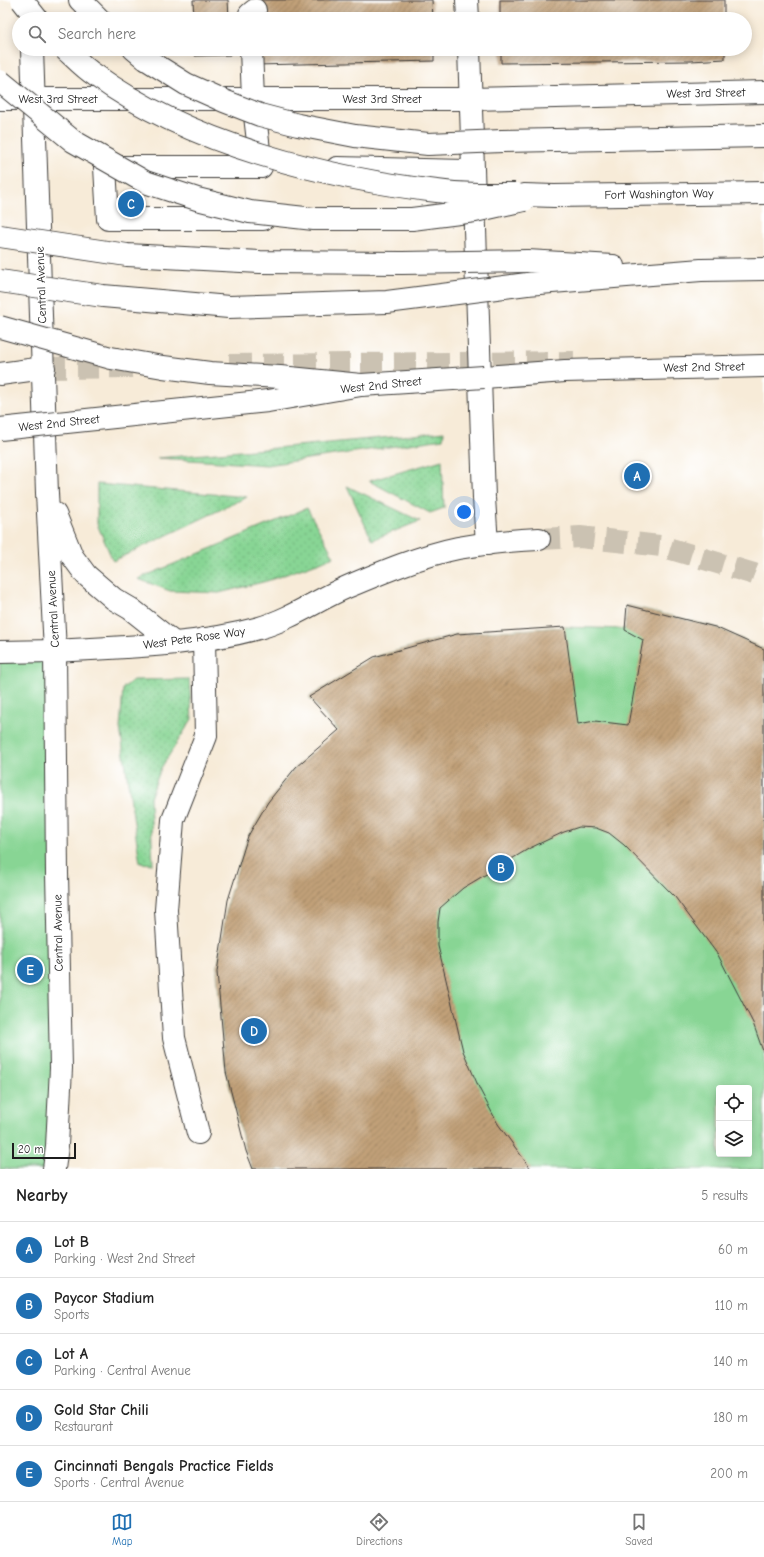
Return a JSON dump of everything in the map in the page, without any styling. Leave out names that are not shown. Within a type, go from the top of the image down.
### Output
[{"type":"main road","points":[[22,0],[31,12]]},
{"type":"main road","points":[[30,0],[31,12]]},
{"type":"main road","points":[[80,0],[92,12]]},
{"type":"main road","points":[[467,0],[468,12]]},
{"type":"main road","name":"Central Avenue","points":[[32,56],[44,368],[47,493],[55,651],[61,1068],[57,1146],[54,1169]]},
{"type":"main road","points":[[73,56],[94,75],[142,105],[188,128],[245,149],[310,169],[365,180],[447,192],[524,198]]},
{"type":"main road","points":[[142,56],[186,84],[260,115],[298,125],[355,136],[428,144],[502,141],[764,136]]},
{"type":"main road","points":[[252,56],[253,99],[261,166]]},
{"type":"main road","points":[[468,56],[484,498],[487,544]]},
{"type":"main road","points":[[0,81],[73,141],[145,182],[198,199],[250,212],[314,219],[412,219],[475,211],[524,198]]},
{"type":"main road","name":"West 3rd Street","points":[[0,100],[470,99],[764,92]]},
{"type":"main road","points":[[261,166],[466,171],[468,220],[108,219],[105,167],[261,166]]},
{"type":"main road","name":"Fort Washington Way","points":[[524,198],[554,196],[764,193]]},
{"type":"main road","points":[[0,236],[127,255],[260,262],[527,262],[700,270],[764,269]]},
{"type":"main road","points":[[0,281],[103,296],[228,306],[387,302],[528,284],[700,270]]},
{"type":"main road","points":[[0,327],[111,358],[163,367],[280,377],[361,386]]},
{"type":"main road","name":"West 2nd Street","points":[[0,429],[268,401],[361,386],[565,371],[764,366]]},
{"type":"main road","points":[[0,374],[44,368]]},
{"type":"main road","points":[[47,493],[72,556],[86,575],[114,599],[131,609],[174,643]]},
{"type":"main road","name":"West Pete Rose Way","points":[[0,652],[55,651],[174,643],[204,639],[260,628],[287,618],[345,588],[400,566],[457,549],[518,540],[539,539]]},
{"type":"main road","points":[[198,1133],[174,1038],[166,910],[173,820],[206,736],[204,639]]},
{"type":"green space","points":[[444,432],[443,439],[267,465],[157,458],[265,449]]},
{"type":"green space","points":[[442,460],[444,508],[430,513],[369,481]]},
{"type":"green space","points":[[97,484],[247,497],[113,561],[97,524]]},
{"type":"green space","points":[[347,486],[420,521],[372,540]]},
{"type":"green space","points":[[307,508],[334,557],[267,581],[219,593],[170,591],[138,579]]},
{"type":"green space","points":[[627,605],[715,627],[764,649],[764,1169],[253,1169],[246,1151],[226,1072],[217,972],[228,900],[248,836],[268,802],[296,767],[339,731],[309,697],[374,657],[457,634],[565,627],[625,629]]},
{"type":"green space","points":[[55,651],[54,1169],[0,1169],[0,652]]},
{"type":"green space","points":[[189,679],[192,719],[161,768],[150,798],[153,864],[140,863],[120,728],[123,688],[133,680]]},
{"type":"building","points":[[193,0],[228,0],[229,12],[194,12]]},
{"type":"building","points":[[254,0],[432,0],[433,12],[255,12]]},
{"type":"building","points":[[500,0],[724,0],[724,12],[500,12]]},
{"type":"building","points":[[255,56],[434,56],[434,61],[255,65]]},
{"type":"building","points":[[501,56],[725,56],[725,59],[691,61],[501,63]]},
{"type":"building","points":[[627,605],[715,627],[764,649],[764,1054],[753,1023],[718,955],[675,897],[624,845],[609,833],[596,828],[579,827],[564,832],[530,848],[463,888],[440,908],[438,922],[438,946],[463,1051],[480,1090],[498,1124],[531,1169],[253,1169],[246,1151],[226,1072],[217,972],[228,900],[248,836],[268,802],[296,767],[339,730],[309,697],[374,657],[457,634],[565,627],[578,724],[595,721],[628,725],[643,640],[625,630]]},
{"type":"tunnel","points":[[229,365],[574,362]]},
{"type":"tunnel","points":[[44,368],[133,367]]},
{"type":"tunnel","points":[[539,539],[580,537],[661,546],[764,578]]},
{"type":"place","name":"Lot A","points":[[131,204]]},
{"type":"place","name":"Lot B","points":[[637,476]]},
{"type":"place","name":"Paycor Stadium","points":[[501,868]]},
{"type":"place","name":"Cincinnati Bengals Practice Fields","points":[[30,970]]},
{"type":"place","name":"Gold Star Chili","points":[[254,1031]]}]
